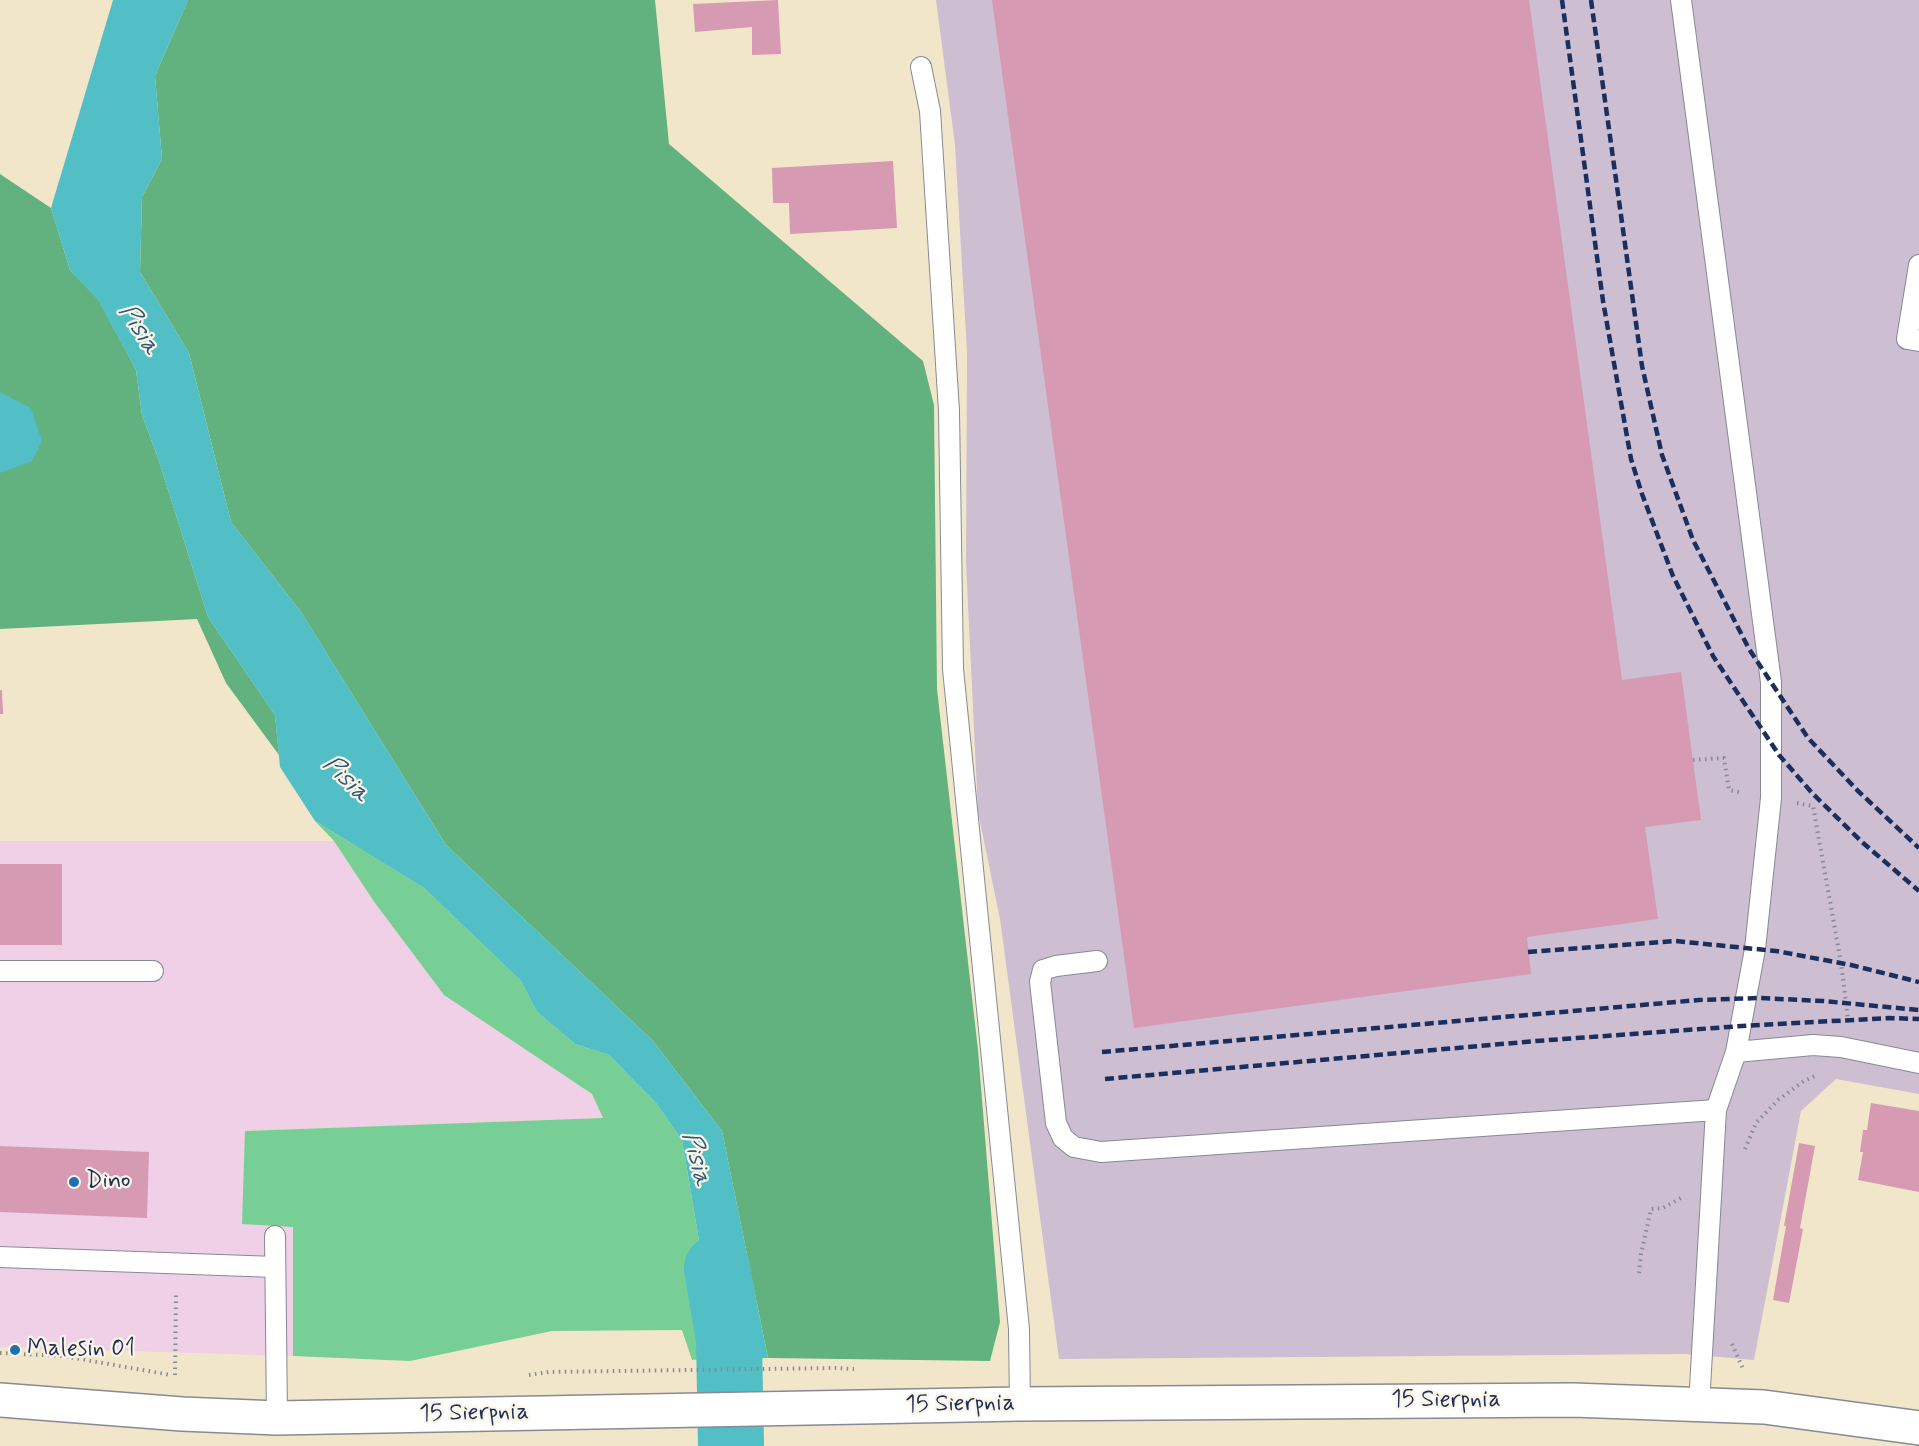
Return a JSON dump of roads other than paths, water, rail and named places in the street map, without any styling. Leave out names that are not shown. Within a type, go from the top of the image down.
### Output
[{"type":"main road","name":"15 Sierpnia","points":[[0,1400],[182,1414],[277,1418],[1020,1404],[1573,1400],[1764,1407],[1919,1428]]},
{"type":"lane","points":[[1681,0],[1771,682],[1771,798],[1755,949],[1736,1052],[1716,1110],[1699,1405]]},
{"type":"lane","points":[[921,67],[930,111],[950,411],[953,669],[1019,1329],[1020,1404]]},
{"type":"lane","points":[[1919,266],[1907,339],[1919,341]]},
{"type":"lane","points":[[1097,961],[1056,966],[1043,970],[1040,982],[1056,1123],[1063,1138],[1074,1147],[1101,1152],[1716,1110]]},
{"type":"lane","points":[[0,971],[153,971]]},
{"type":"lane","points":[[1736,1052],[1814,1045],[1841,1047],[1919,1063]]},
{"type":"lane","points":[[275,1236],[277,1418]]},
{"type":"lane","points":[[0,1257],[275,1267]]},
{"type":"water","points":[[113,0],[188,0],[155,76],[162,159],[142,197],[140,272],[189,353],[231,522],[301,612],[446,845],[653,1041],[722,1131],[768,1358],[702,1359],[701,1252],[682,1140],[656,1103],[609,1055],[575,1044],[537,1012],[521,981],[424,888],[315,821],[280,767],[275,715],[208,617],[159,461],[142,415],[136,370],[98,300],[70,270],[51,208]]},
{"type":"water","points":[[0,392],[31,408],[42,441],[32,461],[0,473]]},
{"type":"waterway","name":"Pisia","points":[[717,1268],[729,1339],[731,1446]]},
{"type":"railway","points":[[1562,0],[1603,301],[1631,459],[1673,576],[1713,656],[1779,755],[1813,794],[1862,842],[1919,891]]},
{"type":"railway","points":[[1591,0],[1642,366],[1662,455],[1693,540],[1749,649],[1808,738],[1858,791],[1919,848]]},
{"type":"railway","points":[[1528,952],[1675,941],[1776,951],[1851,965],[1919,982]]},
{"type":"railway","points":[[1102,1052],[1699,1000],[1759,998],[1919,1010]]},
{"type":"railway","points":[[1105,1079],[1536,1041],[1742,1026],[1889,1018],[1919,1019]]},
{"type":"place","name":"Dino","points":[[74,1182]]},
{"type":"place","name":"Malesin 01","points":[[15,1350]]}]
